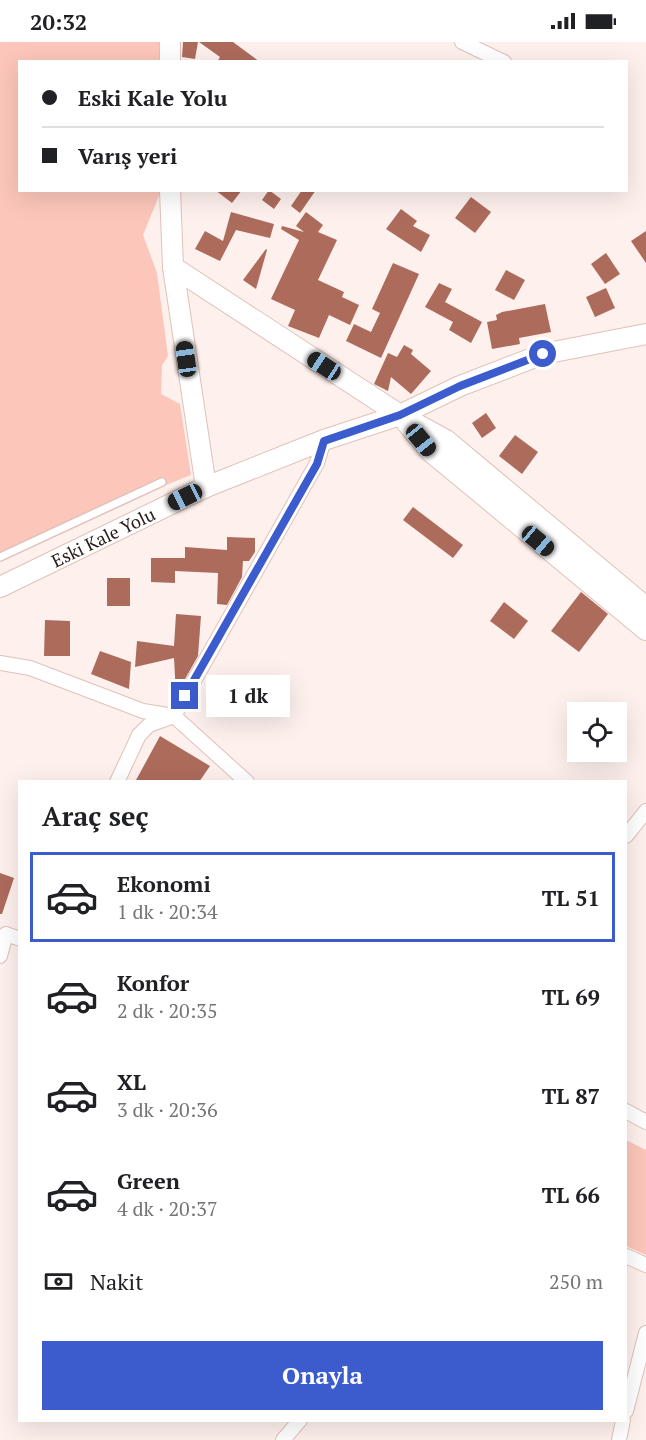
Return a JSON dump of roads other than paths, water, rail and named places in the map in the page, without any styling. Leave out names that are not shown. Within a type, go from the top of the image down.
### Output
[{"type":"street","points":[[170,42],[170,60]]},
{"type":"street","points":[[462,42],[500,60]]},
{"type":"street","points":[[170,192],[173,267],[206,487]]},
{"type":"street","points":[[173,267],[400,415],[446,440],[646,607]]},
{"type":"street","name":"Eski Kale Yolu","points":[[0,587],[206,487],[324,441],[400,415],[460,386],[543,354],[646,334]]},
{"type":"street","points":[[400,415],[431,452],[646,630]]},
{"type":"street","points":[[118,780],[139,735],[149,725],[174,716],[317,464],[324,441]]},
{"type":"street","points":[[0,663],[30,668],[143,711],[174,716],[245,780]]},
{"type":"street","points":[[627,835],[646,811]]},
{"type":"street","points":[[0,956],[9,935]]},
{"type":"street","points":[[627,1112],[646,1122]]},
{"type":"street","points":[[627,1256],[646,1265]]},
{"type":"street","points":[[627,1408],[646,1333]]},
{"type":"street","points":[[283,1440],[298,1422]]},
{"type":"street","points":[[619,1440],[623,1422]]},
{"type":"lane","points":[[0,557],[162,482]]}]
